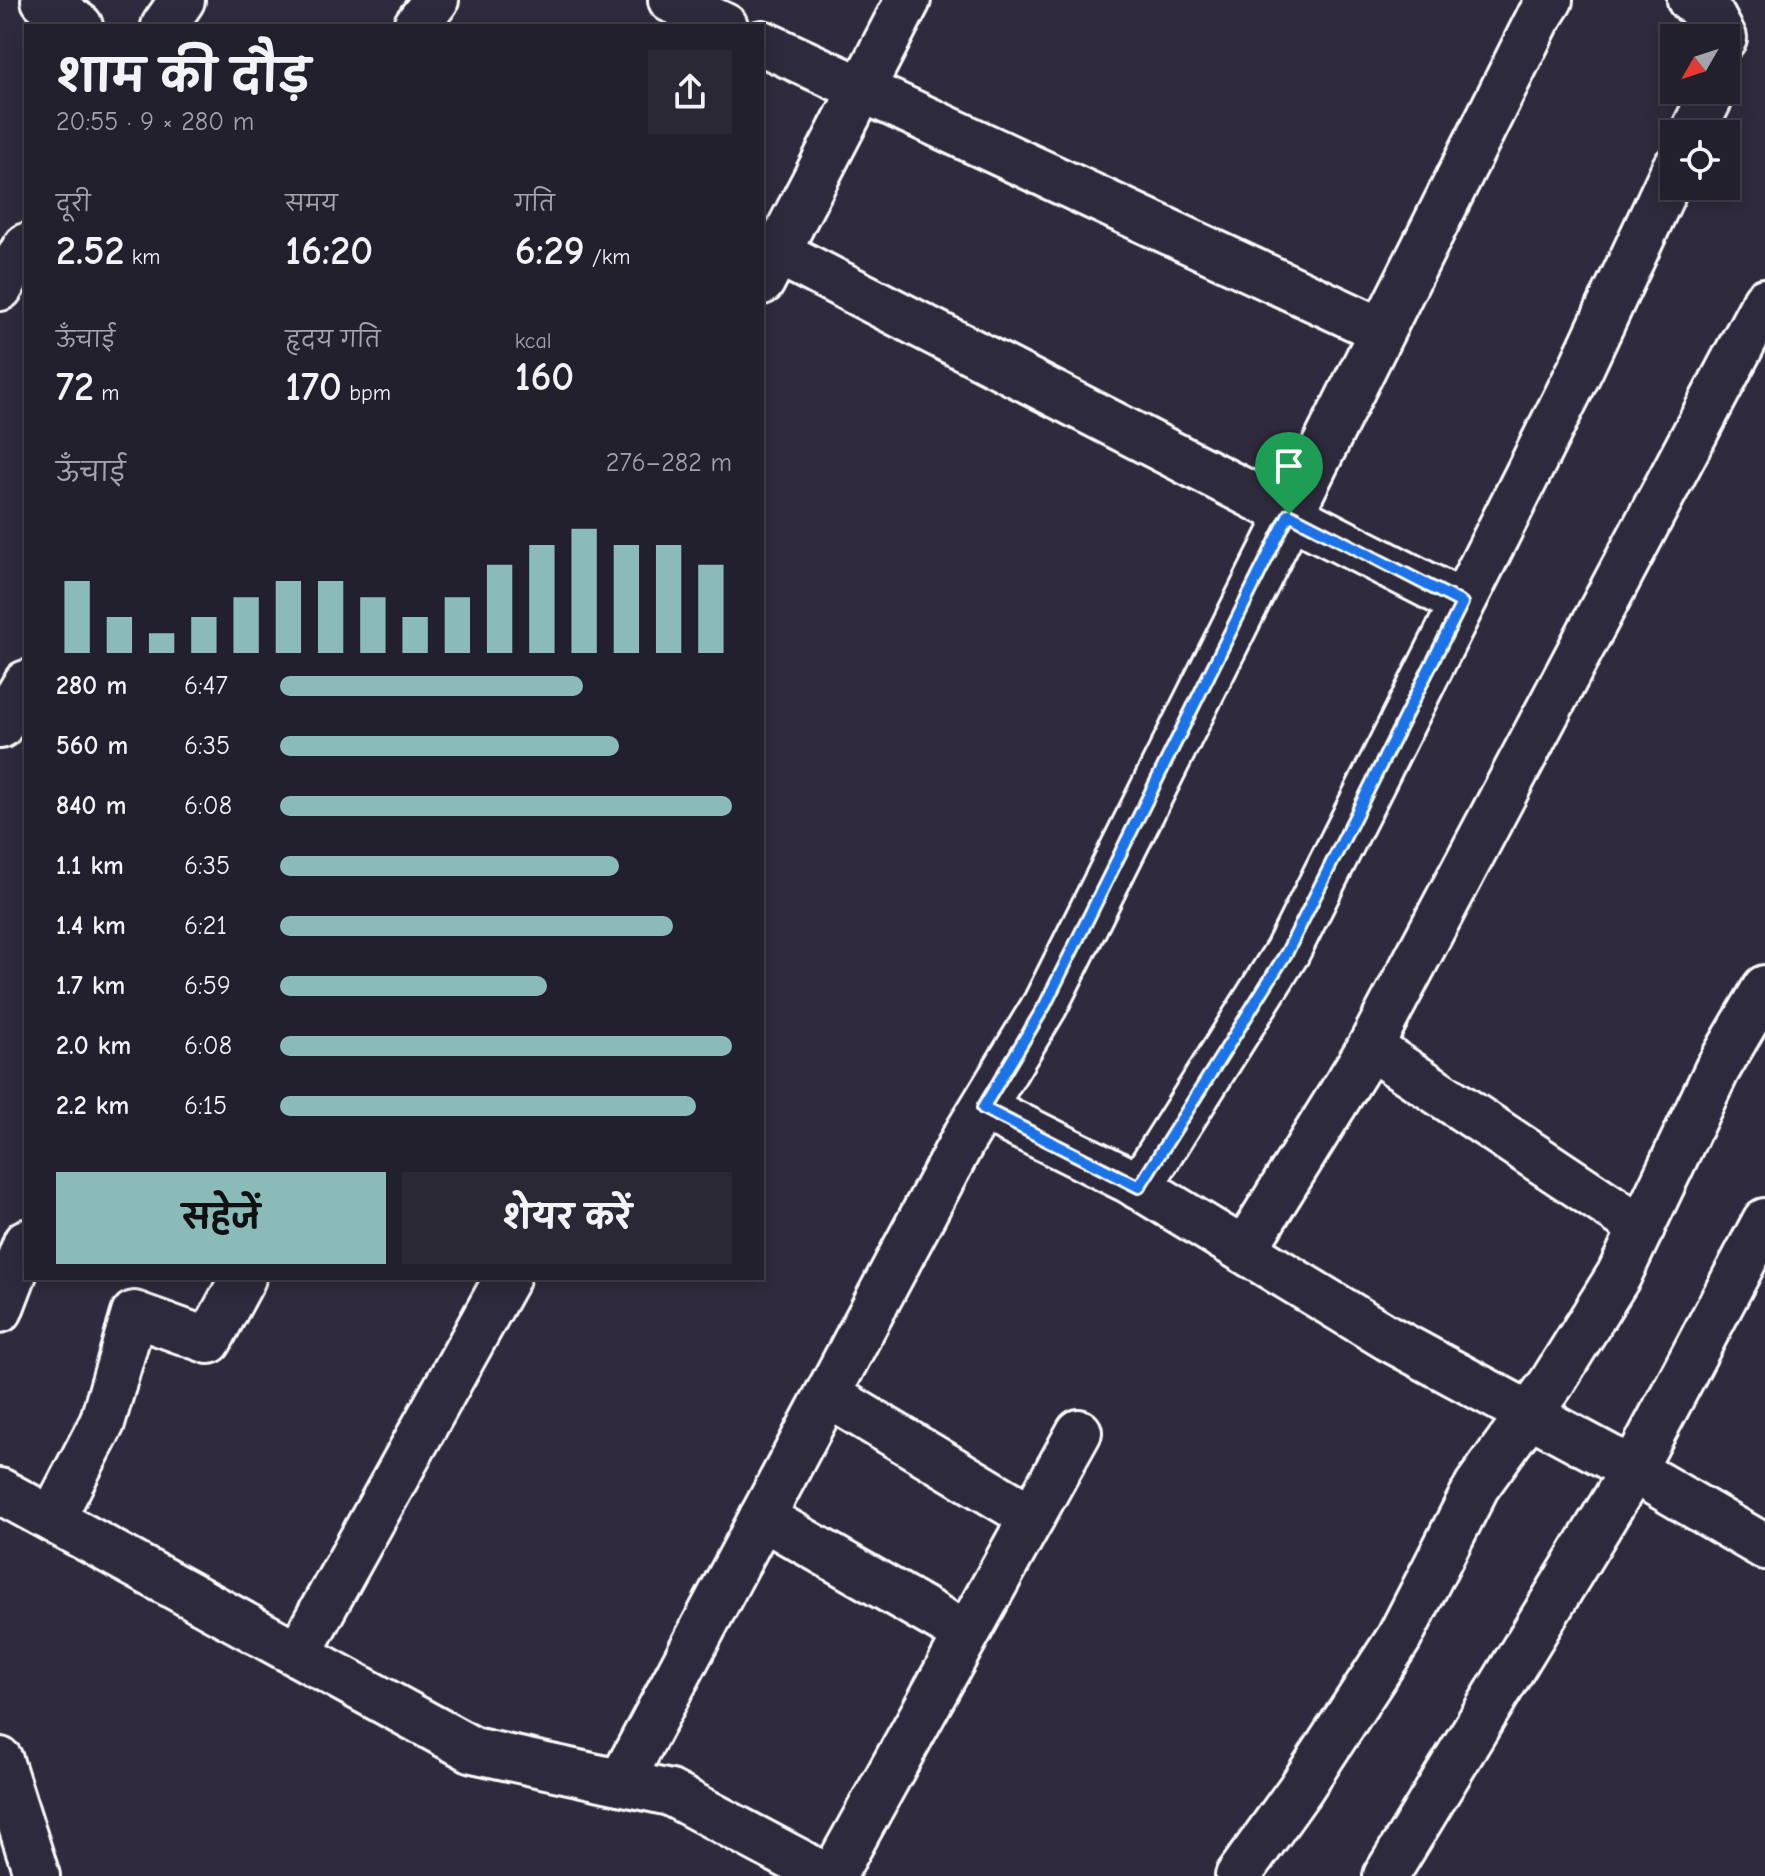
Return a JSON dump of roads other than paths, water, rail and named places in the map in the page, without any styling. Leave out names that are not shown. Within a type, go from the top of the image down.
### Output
[{"type":"street","points":[[44,0],[77,24]]},
{"type":"street","points":[[165,24],[182,0]]},
{"type":"street","points":[[418,24],[436,0]]},
{"type":"street","points":[[671,0],[721,24]]},
{"type":"street","points":[[908,0],[767,259],[1289,514],[1462,603]]},
{"type":"street","points":[[621,1782],[983,1108],[1045,1005],[1381,330],[1550,0]]},
{"type":"street","points":[[1690,0],[1712,16],[1717,24]]},
{"type":"street","points":[[764,44],[1381,330]]},
{"type":"street","points":[[1139,1187],[1287,952],[1582,366],[1660,199]]},
{"type":"street","points":[[0,288],[24,249]]},
{"type":"street","points":[[1244,1250],[1370,1047],[1765,301]]},
{"type":"street","points":[[0,726],[24,686]]},
{"type":"street","points":[[1238,1876],[1301,1788],[1399,1638],[1477,1486],[1551,1384],[1619,1275],[1717,1070],[1765,988]]},
{"type":"street","points":[[1370,1047],[1642,1228]]},
{"type":"street","points":[[983,1108],[1139,1187],[1388,1338],[1633,1470],[1765,1547]]},
{"type":"street","points":[[1386,1876],[1633,1470],[1765,1221]]},
{"type":"street","points":[[0,1310],[24,1247]]},
{"type":"street","points":[[52,1519],[102,1423],[134,1314],[209,1341],[242,1280]]},
{"type":"street","points":[[298,1654],[506,1280]]},
{"type":"street","points":[[828,1395],[1032,1517]]},
{"type":"street","points":[[833,1876],[1079,1432]]},
{"type":"street","points":[[0,1491],[473,1750],[670,1793],[826,1876]]},
{"type":"street","points":[[762,1517],[966,1634]]},
{"type":"street","points":[[0,1760],[37,1876]]}]
